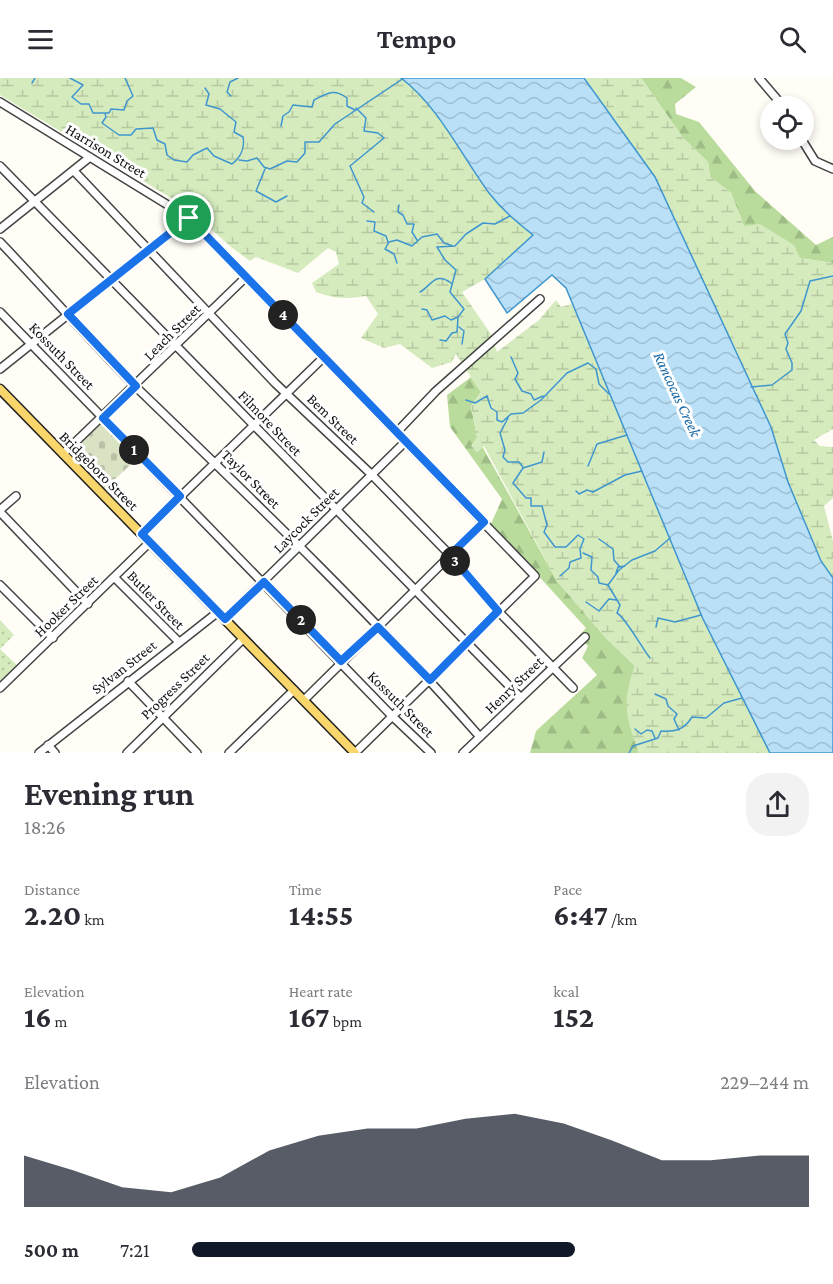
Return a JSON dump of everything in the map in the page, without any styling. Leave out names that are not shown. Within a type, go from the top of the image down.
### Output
[{"type":"main road","name":"Bridgeboro Street","points":[[0,389],[355,753]]},
{"type":"street","points":[[759,78],[774,96]]},
{"type":"street","name":"Harrison Street","points":[[0,102],[189,218],[535,576],[498,611]]},
{"type":"street","points":[[808,150],[815,162],[833,169]]},
{"type":"street","points":[[0,229],[90,157]]},
{"type":"street","name":"Filmore Street","points":[[0,166],[112,278],[334,510],[521,698]]},
{"type":"street","name":"Bem Street","points":[[74,171],[150,249],[208,314],[450,555],[498,611],[573,688]]},
{"type":"street","points":[[0,369],[189,218]]},
{"type":"street","name":"Taylor Street","points":[[0,243],[136,386],[217,462],[430,680],[480,737]]},
{"type":"street","name":"Leach Street","points":[[63,454],[103,418],[246,277]]},
{"type":"street","points":[[397,432],[436,391],[540,299]]},
{"type":"street","name":"Kossuth Street","points":[[0,312],[392,716],[431,753]]},
{"type":"street","points":[[142,534],[324,357]]},
{"type":"street","name":"Laycock Street","points":[[221,616],[264,582],[406,441]]},
{"type":"street","points":[[16,496],[0,511],[88,604]]},
{"type":"street","points":[[304,700],[484,522]]},
{"type":"street","name":"Hooker Street","points":[[0,688],[150,542]]},
{"type":"street","name":"Butler Street","points":[[114,577],[179,642]]},
{"type":"street","points":[[0,585],[53,638]]},
{"type":"street","points":[[355,753],[498,611]]},
{"type":"street","name":"Sylvan Street","points":[[39,753],[179,642],[221,616]]},
{"type":"street","name":"Henry Street","points":[[463,753],[585,637]]},
{"type":"street","name":"Progress Street","points":[[127,753],[243,639]]},
{"type":"street","points":[[128,681],[197,753]]},
{"type":"street","points":[[229,753],[294,690]]},
{"type":"street","points":[[48,745],[55,753]]},
{"type":"green space","points":[[0,78],[401,78],[415,90],[439,117],[490,194],[510,216],[533,235],[485,279],[462,292],[490,333],[497,352],[539,320],[556,300],[561,307],[572,304],[703,619],[770,753],[639,753],[627,710],[628,690],[635,666],[605,637],[557,581],[484,446],[477,453],[471,446],[477,437],[471,406],[481,392],[456,354],[452,362],[432,368],[400,344],[384,348],[361,338],[378,314],[366,296],[347,298],[329,296],[316,292],[312,283],[339,264],[336,252],[328,248],[298,273],[256,257],[250,261],[188,208],[0,95]]},
{"type":"green space","points":[[585,78],[641,78],[683,138],[708,162],[710,177],[731,193],[744,226],[760,224],[794,245],[800,258],[833,263],[833,429],[814,440],[820,446],[833,447],[833,498],[824,506],[833,541],[833,578],[821,561],[788,482],[771,427],[655,177]]},
{"type":"green space","points":[[641,78],[681,78],[696,87],[675,104],[676,114],[699,122],[755,191],[816,245],[833,237],[833,263],[800,258],[744,226],[731,193],[710,177],[708,162],[683,138]]},
{"type":"green space","points":[[471,377],[481,392],[471,406],[477,437],[557,581],[605,637],[635,666],[627,700],[631,730],[639,753],[530,753],[536,731],[597,675],[582,658],[588,646],[578,637],[586,628],[491,524],[502,499],[450,427],[447,395]]},
{"type":"green space","points":[[103,418],[140,456],[101,492],[63,454]]},
{"type":"green space","points":[[0,620],[14,635],[0,649]]},
{"type":"green space","points":[[0,649],[18,666],[0,684]]},
{"type":"water","name":"Rancocas Creek","points":[[401,78],[584,78],[655,177],[771,427],[788,482],[821,561],[833,578],[833,753],[770,753],[703,619],[566,288],[552,275],[507,313],[485,279],[533,235],[494,199],[438,117],[415,90]]},
{"type":"waterway","points":[[32,83],[35,78]]},
{"type":"waterway","points":[[70,78],[83,85],[72,97],[81,104],[89,104],[93,113],[109,113],[111,109],[124,110],[127,101],[133,96],[125,78]]},
{"type":"waterway","points":[[231,96],[227,92],[230,82],[238,78]]},
{"type":"waterway","points":[[239,160],[247,161],[257,158],[264,167],[270,169],[287,161],[297,162],[305,153],[305,142],[319,142],[335,124],[404,78]]},
{"type":"waterway","points":[[105,113],[106,117],[102,123],[119,135],[131,135],[136,129],[153,128],[157,140],[165,144],[167,155],[174,160],[187,162],[193,155],[207,148],[214,156],[232,164],[242,152],[243,137],[234,132],[236,122],[220,109],[206,105],[209,94],[205,88]]},
{"type":"waterway","points":[[281,126],[283,116],[293,105],[312,107],[314,100],[335,92],[347,98],[347,106],[355,110]]},
{"type":"waterway","points":[[356,108],[366,118],[364,131],[378,133],[384,138],[350,166],[364,197],[362,203],[374,212]]},
{"type":"waterway","points":[[265,169],[256,191],[276,202],[287,196]]},
{"type":"waterway","points":[[399,205],[398,212],[403,215],[407,224],[414,224],[412,232],[417,240]]},
{"type":"waterway","points":[[422,309],[427,310],[432,320],[445,316],[451,320],[458,317],[464,309],[450,292],[456,270],[445,260],[437,247],[455,246],[466,234],[483,223],[495,224],[510,216]]},
{"type":"waterway","points":[[367,221],[375,222],[374,231],[386,236],[388,242]]},
{"type":"waterway","points":[[397,263],[394,254],[385,249],[389,242],[397,240],[412,246],[422,237],[437,234],[444,243],[453,246]]},
{"type":"waterway","points":[[751,387],[772,385],[792,370],[792,363],[786,349],[788,343],[785,334],[801,311],[810,281],[833,276]]},
{"type":"waterway","points":[[420,292],[437,279],[441,278],[451,283]]},
{"type":"waterway","points":[[440,340],[446,341],[452,333],[457,332],[458,318]]},
{"type":"waterway","points":[[459,327],[464,331],[462,344]]},
{"type":"waterway","points":[[511,357],[518,373],[515,379],[522,391],[531,394],[534,400],[543,396]]},
{"type":"waterway","points":[[466,400],[475,403],[487,396],[491,408],[497,412],[497,420],[502,422],[511,414],[523,413],[541,400],[567,373],[588,363],[596,369],[599,384],[609,394]]},
{"type":"waterway","points":[[508,418],[500,433],[505,450],[503,457],[508,462],[519,462],[523,467]]},
{"type":"waterway","points":[[588,466],[597,444],[627,435]]},
{"type":"waterway","points":[[544,452],[542,462],[523,468],[513,483],[526,498],[531,498],[531,506],[542,506],[547,525],[544,532],[555,547],[566,547],[578,535],[584,539],[580,549],[581,558],[570,562],[569,568],[560,576]]},
{"type":"waterway","points":[[576,491],[579,494],[587,490],[593,492],[625,475],[642,471]]},
{"type":"waterway","points":[[608,585],[619,570],[632,560],[655,551],[670,538]]},
{"type":"waterway","points":[[599,539],[613,549],[614,560],[620,567]]},
{"type":"waterway","points":[[583,553],[592,557],[591,570],[598,577],[599,583],[608,585],[620,605],[617,613],[629,626],[650,658]]},
{"type":"waterway","points":[[616,573],[618,567],[625,566]]},
{"type":"waterway","points":[[586,602],[599,611],[609,599],[616,600]]},
{"type":"waterway","points":[[656,627],[658,618],[675,622],[701,615]]},
{"type":"waterway","points":[[655,694],[666,699],[668,706],[677,714],[674,719],[679,730]]},
{"type":"waterway","points":[[629,753],[633,746],[658,738],[661,731],[679,729],[686,725],[692,717],[706,718],[724,703],[742,698]]},
{"type":"waterway","points":[[635,729],[641,734],[647,730],[652,731],[655,738]]},
{"type":"route","points":[[189,218],[484,522],[450,555],[498,611],[430,680],[378,627],[341,661],[264,582],[225,619],[142,534],[180,496],[103,418],[136,386],[68,314],[189,218]]}]
